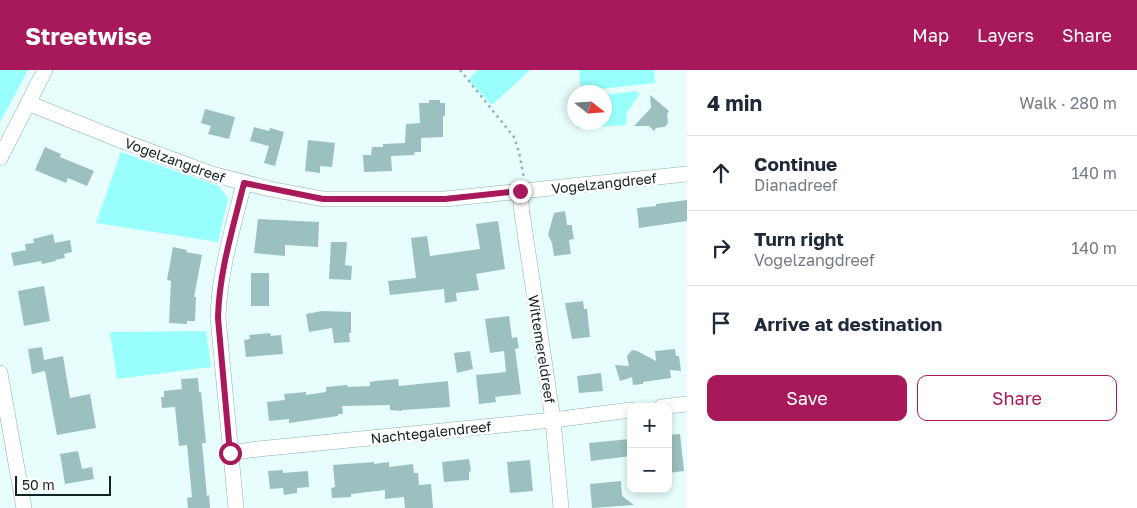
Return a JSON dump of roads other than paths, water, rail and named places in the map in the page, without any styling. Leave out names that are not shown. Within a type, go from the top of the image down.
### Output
[{"type":"street","points":[[0,158],[45,70]]},
{"type":"street","name":"Vogelzangdreef","points":[[28,102],[143,149],[212,174],[244,183],[323,199],[445,199],[687,174]]},
{"type":"street","points":[[236,508],[218,327],[218,306],[224,265],[244,183]]},
{"type":"street","name":"Wittemereldreef","points":[[523,191],[522,213],[553,420],[561,508]]},
{"type":"street","points":[[0,373],[24,508]]},
{"type":"street","points":[[672,406],[687,404]]},
{"type":"street","name":"Nachtegalendreef","points":[[230,453],[553,420],[627,411]]}]
